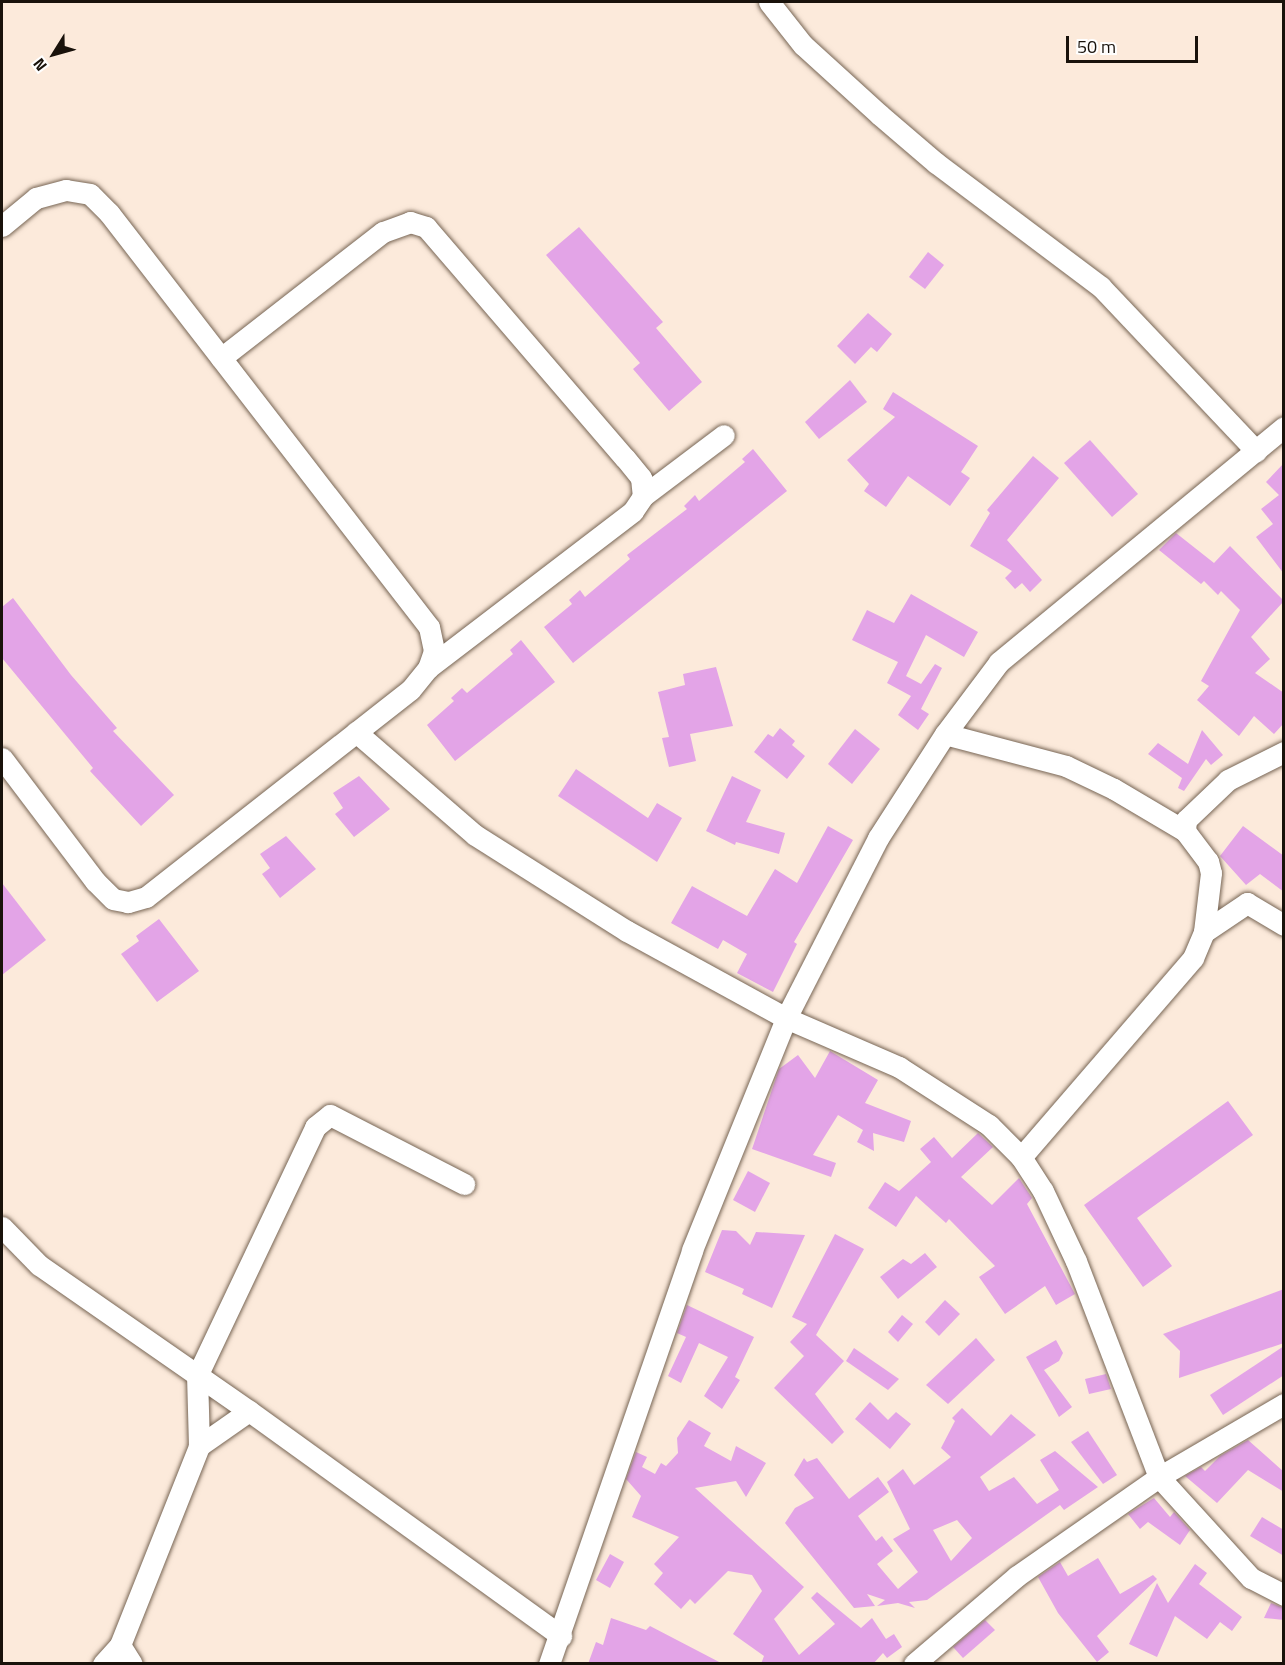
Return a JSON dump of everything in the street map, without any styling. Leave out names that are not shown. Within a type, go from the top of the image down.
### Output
[{"type":"street","points":[[768,2],[803,45],[896,128],[1101,287],[1256,451]]},
{"type":"street","points":[[2,226],[36,198],[66,190],[90,194],[221,358],[429,627],[434,651],[428,668]]},
{"type":"street","points":[[221,358],[383,232],[410,222],[426,228],[625,458],[641,478],[643,496]]},
{"type":"street","points":[[549,1664],[561,1636],[692,1250],[786,1018],[878,838],[945,734],[999,662],[1284,427]]},
{"type":"street","points":[[2,758],[95,881],[112,899],[128,902],[146,897],[410,690],[428,668],[633,511],[643,496],[724,435]]},
{"type":"street","points":[[356,732],[475,835],[627,931],[786,1018],[899,1067],[989,1125],[1020,1157],[1043,1191],[1076,1261],[1159,1477],[1251,1578],[1284,1594]]},
{"type":"street","points":[[945,734],[1066,766],[1185,831],[1208,861],[1211,873],[1204,932],[1182,973],[1020,1157]]},
{"type":"street","points":[[1185,831],[1186,820],[1228,780],[1284,752]]},
{"type":"street","points":[[1204,932],[1247,903],[1284,925]]},
{"type":"street","points":[[103,1664],[120,1645],[199,1446],[197,1376],[315,1127],[330,1114],[464,1184]]},
{"type":"street","points":[[2,1227],[39,1265],[249,1411],[561,1636]]},
{"type":"street","points":[[914,1664],[1017,1576],[1159,1477],[1284,1404]]},
{"type":"street","points":[[199,1446],[249,1411]]},
{"type":"street","points":[[120,1645],[132,1664]]},
{"type":"building","points":[[579,227],[663,322],[656,328],[702,382],[669,411],[633,369],[640,363],[546,255]]},
{"type":"building","points":[[928,252],[944,265],[925,289],[909,277]]},
{"type":"building","points":[[868,313],[892,334],[877,352],[871,347],[855,364],[837,346]]},
{"type":"building","points":[[850,380],[867,402],[819,439],[805,422]]},
{"type":"building","points":[[893,392],[978,446],[961,472],[970,478],[950,506],[908,476],[886,507],[864,491],[869,484],[847,460],[895,417],[883,409]]},
{"type":"building","points":[[1090,440],[1138,494],[1112,517],[1064,463]]},
{"type":"building","points":[[753,449],[787,491],[573,663],[544,627],[572,604],[569,600],[580,590],[585,597],[630,559],[627,555],[687,509],[684,506],[695,495],[699,501],[745,462],[742,459]]},
{"type":"building","points":[[1033,456],[1059,478],[1007,540],[1042,580],[1030,592],[1022,583],[1015,589],[1005,578],[1012,571],[970,546],[990,513],[987,510]]},
{"type":"building","points":[[1284,463],[1284,574],[1256,537],[1273,524],[1261,509],[1279,495],[1266,482]]},
{"type":"building","points":[[1176,533],[1214,563],[1230,546],[1284,601],[1251,637],[1270,659],[1255,673],[1284,693],[1284,723],[1274,734],[1254,716],[1239,736],[1197,700],[1209,686],[1201,681],[1240,610],[1221,591],[1218,595],[1204,581],[1201,584],[1159,550]]},
{"type":"building","points":[[911,594],[978,632],[964,657],[926,635],[906,676],[921,684],[935,664],[942,668],[921,709],[929,714],[918,730],[898,715],[911,696],[887,683],[898,662],[852,640],[867,610],[894,623]]},
{"type":"building","points":[[13,598],[71,675],[117,728],[113,731],[174,795],[141,826],[90,771],[93,768],[2,658],[2,607]]},
{"type":"building","points":[[521,640],[555,682],[455,761],[427,725],[454,701],[451,698],[462,688],[467,693],[513,654],[510,650]]},
{"type":"building","points":[[716,667],[733,726],[690,734],[696,761],[669,767],[662,738],[669,737],[658,692],[685,685],[683,674]]},
{"type":"building","points":[[780,728],[795,741],[792,745],[805,756],[787,779],[754,752],[768,734],[773,737]]},
{"type":"building","points":[[855,729],[880,749],[852,784],[828,764]]},
{"type":"building","points":[[1202,730],[1223,755],[1211,765],[1206,759],[1184,791],[1178,788],[1182,778],[1148,754],[1158,743],[1188,764]]},
{"type":"building","points":[[576,769],[648,818],[657,803],[682,818],[657,862],[558,796]]},
{"type":"building","points":[[359,776],[390,809],[354,837],[335,814],[343,808],[333,793]]},
{"type":"building","points":[[732,776],[761,790],[746,822],[785,833],[779,854],[736,842],[735,845],[706,831]]},
{"type":"building","points":[[828,826],[853,840],[794,942],[797,944],[773,992],[737,973],[747,954],[723,940],[718,949],[671,923],[692,886],[747,916],[775,869],[797,883]]},
{"type":"building","points":[[1243,826],[1284,856],[1284,892],[1260,874],[1246,885],[1220,856]]},
{"type":"building","points":[[286,836],[316,869],[280,898],[262,874],[270,868],[260,854]]},
{"type":"building","points":[[2,883],[46,940],[2,975]]},
{"type":"building","points":[[159,919],[199,971],[157,1002],[121,954],[139,941],[136,936]]},
{"type":"building","points":[[830,1051],[878,1080],[865,1103],[911,1121],[904,1142],[873,1133],[874,1151],[857,1142],[863,1130],[838,1115],[813,1155],[836,1163],[831,1177],[752,1149],[779,1069],[798,1055],[815,1078]]},
{"type":"building","points":[[1228,1101],[1253,1135],[1137,1218],[1172,1266],[1143,1287],[1084,1205]]},
{"type":"building","points":[[978,1133],[993,1147],[961,1177],[992,1205],[1019,1178],[1032,1198],[1027,1204],[1075,1294],[1056,1305],[1045,1286],[1005,1314],[979,1277],[995,1266],[949,1219],[946,1223],[916,1196],[896,1227],[868,1208],[885,1182],[899,1191],[931,1162],[920,1149],[934,1137],[952,1158]]},
{"type":"building","points":[[748,1171],[770,1183],[755,1212],[733,1200]]},
{"type":"building","points":[[722,1230],[736,1231],[750,1245],[756,1232],[805,1235],[772,1308],[742,1294],[744,1289],[705,1272]]},
{"type":"building","points":[[835,1234],[864,1249],[816,1335],[844,1361],[815,1394],[844,1432],[832,1444],[774,1388],[804,1356],[790,1342],[807,1324],[792,1317]]},
{"type":"building","points":[[925,1253],[937,1267],[898,1299],[880,1277],[903,1259],[911,1264]]},
{"type":"building","points":[[1284,1289],[1284,1343],[1179,1378],[1180,1351],[1163,1334]]},
{"type":"building","points":[[945,1300],[960,1314],[939,1336],[925,1322]]},
{"type":"building","points":[[687,1305],[754,1337],[735,1377],[740,1380],[722,1409],[704,1396],[728,1357],[699,1343],[681,1383],[668,1376],[686,1337],[677,1333]]},
{"type":"building","points":[[902,1315],[913,1324],[898,1342],[888,1332]]},
{"type":"building","points":[[976,1338],[995,1360],[948,1404],[926,1385]]},
{"type":"building","points":[[1056,1340],[1063,1353],[1059,1361],[1044,1370],[1072,1407],[1059,1417],[1026,1357]]},
{"type":"building","points":[[1284,1346],[1284,1375],[1223,1415],[1210,1395]]},
{"type":"building","points":[[854,1348],[899,1379],[888,1390],[846,1361]]},
{"type":"building","points":[[1106,1374],[1111,1389],[1089,1394],[1085,1379]]},
{"type":"building","points":[[870,1402],[888,1420],[896,1412],[911,1424],[890,1449],[855,1419]]},
{"type":"building","points":[[962,1408],[991,1436],[1011,1414],[1036,1435],[980,1477],[989,1491],[1014,1477],[1037,1504],[1059,1490],[1040,1460],[1055,1451],[1098,1487],[1064,1510],[1060,1505],[927,1600],[909,1602],[915,1608],[898,1603],[877,1606],[885,1600],[867,1594],[875,1606],[854,1608],[785,1523],[795,1508],[814,1498],[794,1475],[804,1458],[807,1462],[817,1458],[849,1499],[878,1477],[889,1492],[858,1516],[876,1541],[882,1536],[893,1551],[877,1564],[898,1589],[918,1572],[893,1539],[910,1529],[887,1482],[903,1469],[914,1485],[951,1457],[941,1448],[955,1421],[952,1418]],"holes":[[[957,1520],[972,1538],[951,1561],[933,1530]]]},
{"type":"building","points":[[689,1420],[711,1433],[704,1446],[731,1461],[736,1446],[766,1463],[746,1497],[736,1481],[695,1488],[804,1587],[774,1619],[799,1655],[835,1624],[811,1598],[817,1592],[861,1628],[872,1618],[886,1639],[894,1634],[902,1647],[887,1658],[883,1653],[873,1664],[761,1664],[764,1656],[733,1634],[762,1591],[752,1575],[728,1571],[695,1604],[690,1599],[681,1609],[654,1584],[663,1573],[654,1564],[679,1537],[632,1517],[641,1496],[626,1479],[636,1452],[647,1457],[642,1467],[655,1474],[661,1463],[666,1466],[678,1453],[677,1438]]},
{"type":"building","points":[[1088,1431],[1117,1475],[1103,1484],[1071,1442]]},
{"type":"building","points":[[1248,1440],[1284,1472],[1284,1492],[1248,1470],[1217,1503],[1185,1476],[1201,1467],[1205,1471],[1220,1456]]},
{"type":"building","points":[[1154,1498],[1170,1517],[1174,1512],[1190,1530],[1180,1545],[1148,1522],[1140,1529],[1128,1514]]},
{"type":"building","points":[[1262,1517],[1284,1530],[1284,1556],[1250,1536]]},
{"type":"building","points":[[610,1554],[624,1562],[610,1588],[596,1580]]},
{"type":"building","points":[[1098,1558],[1120,1594],[1153,1575],[1157,1579],[1097,1636],[1109,1652],[1097,1662],[1058,1613],[1038,1577],[1060,1562],[1068,1576]]},
{"type":"building","points":[[1195,1564],[1207,1573],[1199,1584],[1242,1617],[1232,1631],[1220,1622],[1207,1639],[1175,1616],[1157,1657],[1129,1644],[1157,1583],[1168,1603]]},
{"type":"building","points":[[1271,1603],[1284,1608],[1284,1620],[1264,1618]]},
{"type":"building","points":[[611,1618],[646,1630],[650,1626],[723,1664],[588,1664],[596,1642],[603,1645]]},
{"type":"building","points":[[985,1620],[995,1630],[963,1658],[953,1647]]}]
